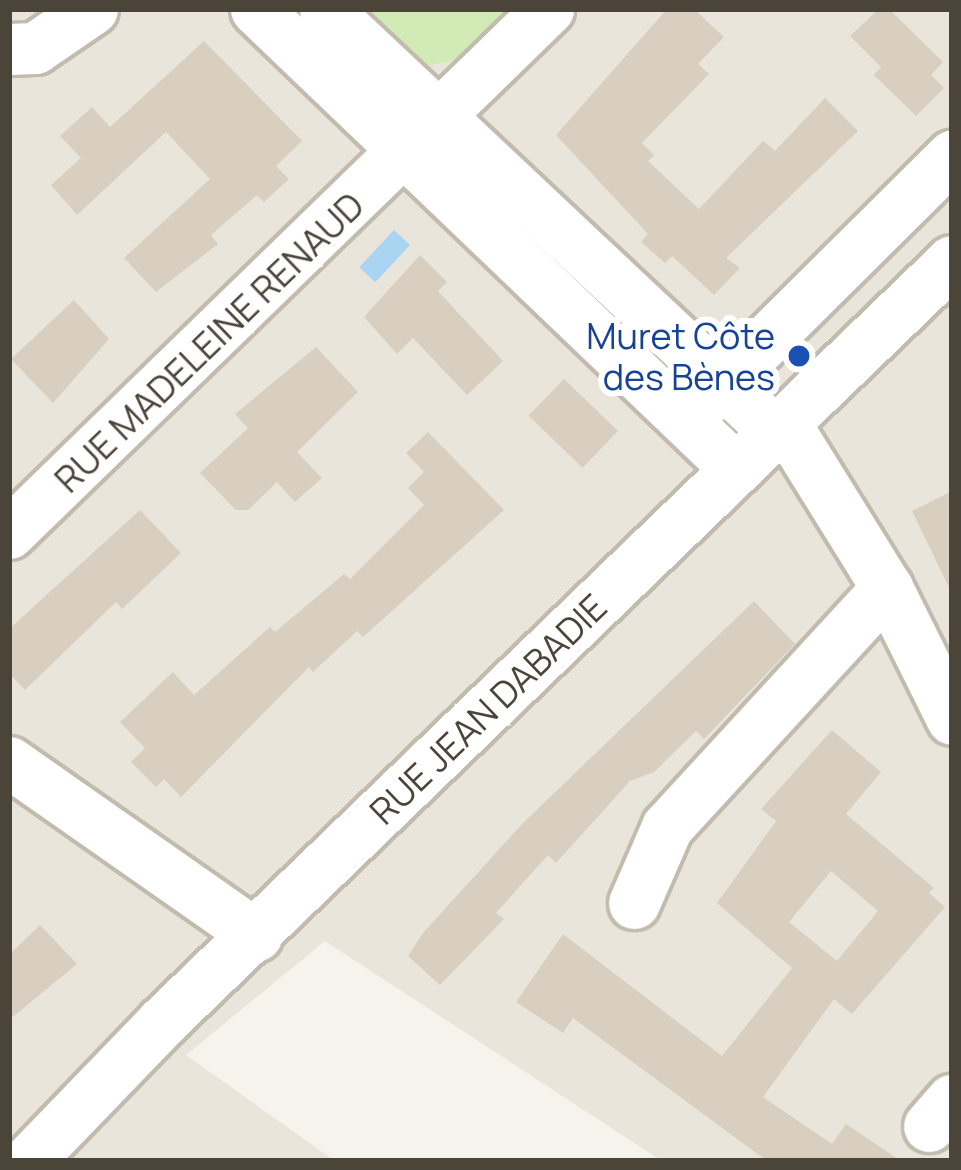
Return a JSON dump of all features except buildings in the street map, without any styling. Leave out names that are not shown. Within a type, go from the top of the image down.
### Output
[{"type":"street","points":[[9,49],[35,48],[92,9]]},
{"type":"street","points":[[256,9],[425,135],[705,401],[736,469]]},
{"type":"street","points":[[325,9],[425,135]]},
{"type":"street","name":"RUE MADELEINE RENAUD","points":[[9,532],[425,135],[548,9]]},
{"type":"street","points":[[705,401],[952,156]]},
{"type":"street","name":"RUE JEAN DABADIE","points":[[28,1161],[952,261]]},
{"type":"street","points":[[705,401],[779,427],[886,587],[952,719]]},
{"type":"street","points":[[634,903],[668,827],[886,587]]},
{"type":"street","points":[[9,762],[256,935]]},
{"type":"shaded area","points":[[9,9],[952,9],[952,1161],[662,1161],[325,941],[186,1055],[335,1161],[9,1161]]},
{"type":"green space","points":[[352,9],[508,9],[456,60],[430,65],[399,56]]},
{"type":"water","points":[[394,230],[410,245],[375,282],[359,267]]},
{"type":"place","name":"Muret Côte des Bènes","points":[[799,356]]}]
